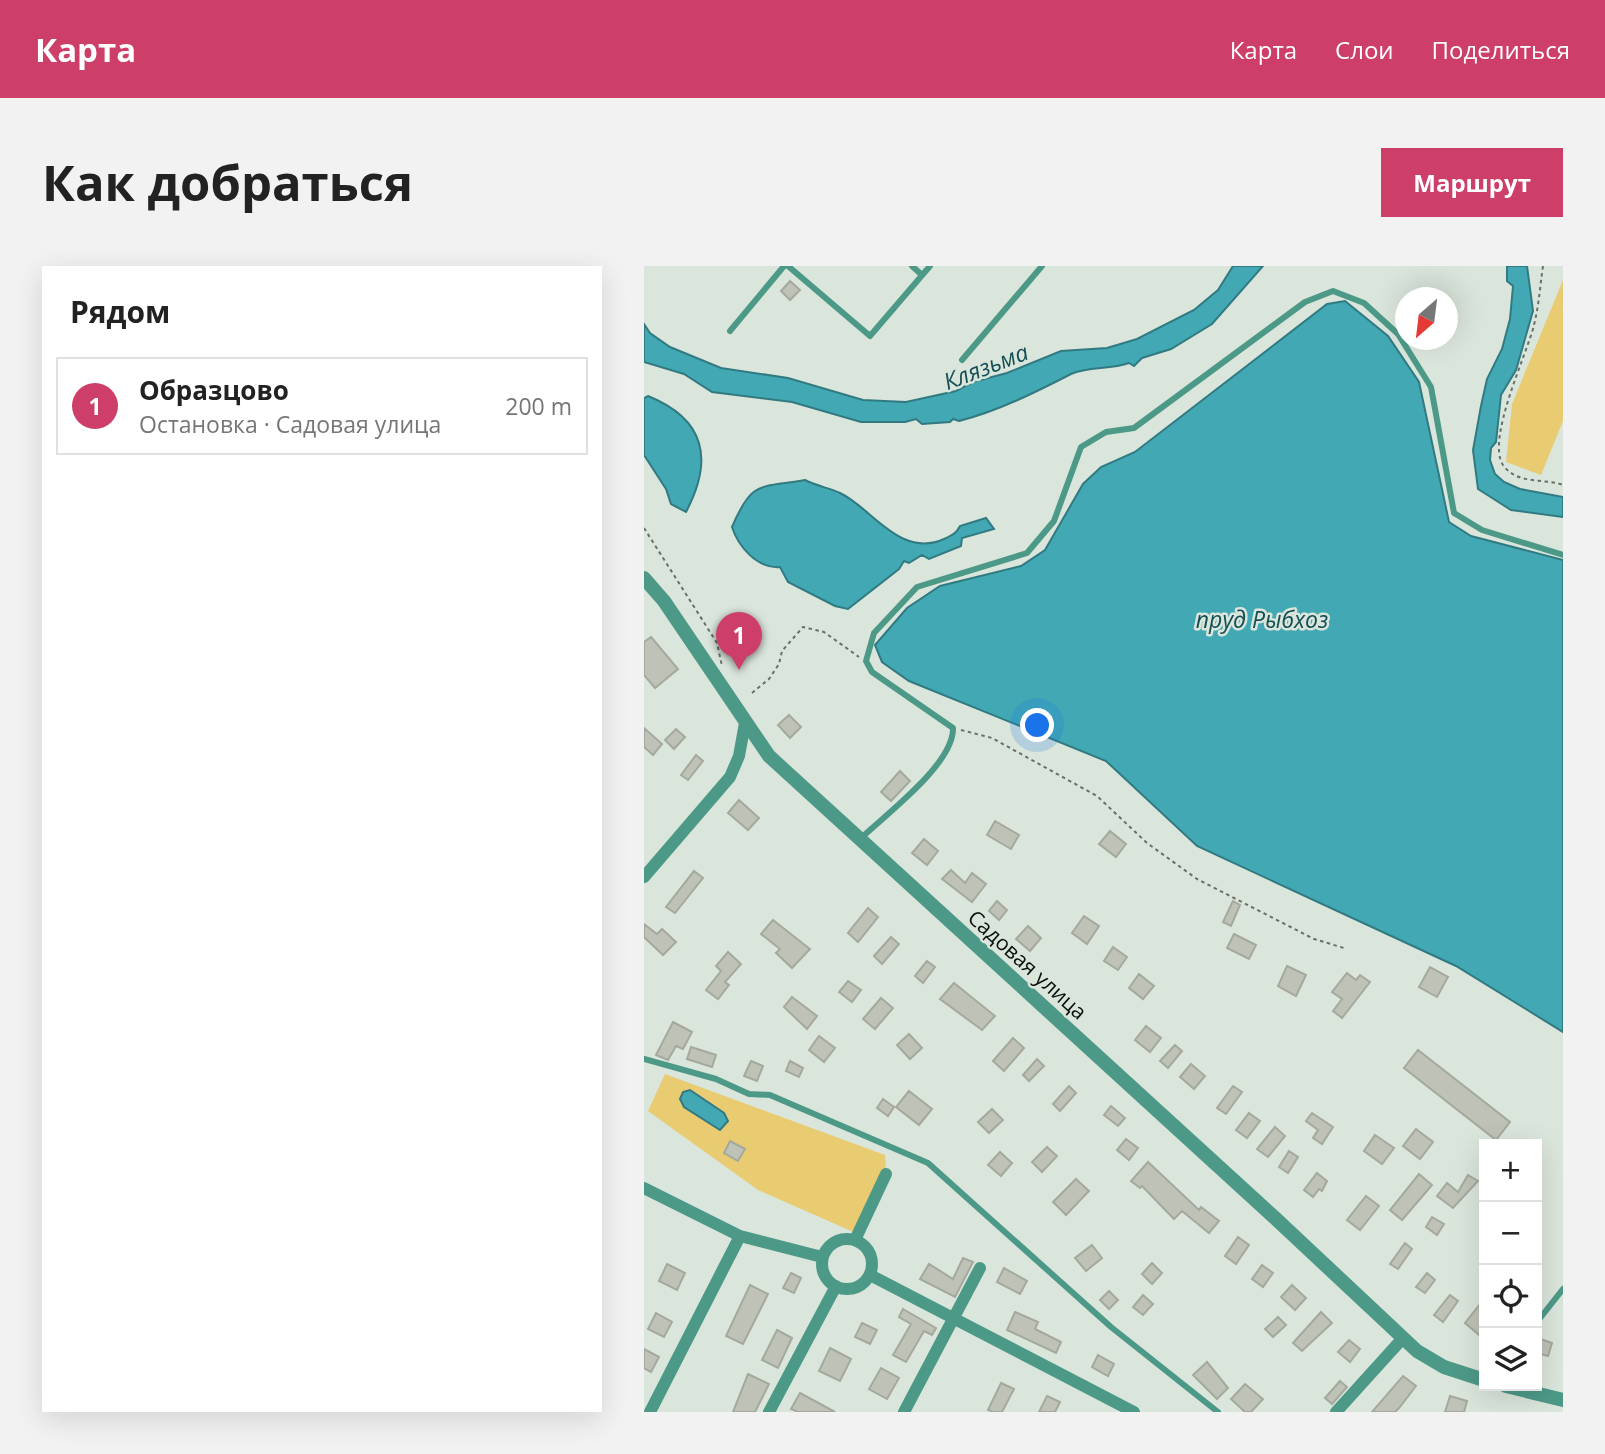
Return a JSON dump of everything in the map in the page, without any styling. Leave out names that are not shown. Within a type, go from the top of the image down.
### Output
[{"type":"street","name":"Садовая улица","points":[[644,578],[664,601],[769,756],[1417,1351],[1444,1367],[1479,1378]]},
{"type":"street","points":[[644,877],[730,777],[739,756],[745,723]]},
{"type":"street","points":[[855,1240],[886,1174]]},
{"type":"street","points":[[644,1188],[740,1236],[822,1257]]},
{"type":"street","points":[[650,1412],[740,1236]]},
{"type":"street","points":[[855,1240],[870,1254],[870,1275],[855,1288],[836,1286],[823,1275],[822,1257],[835,1241],[855,1240]]},
{"type":"street","points":[[904,1412],[980,1268]]},
{"type":"street","points":[[870,1275],[1125,1410]]},
{"type":"street","points":[[769,1412],[836,1286]]},
{"type":"street","points":[[1336,1412],[1403,1338]]},
{"type":"street","points":[[1526,1391],[1563,1400]]},
{"type":"lane","points":[[730,331],[786,266],[870,336],[930,266]]},
{"type":"lane","points":[[912,266],[922,275]]},
{"type":"lane","points":[[962,360],[1042,266]]},
{"type":"lane","points":[[859,840],[944,758],[953,739],[953,728],[872,671],[866,661],[874,633],[917,587],[1027,553],[1054,521],[1082,447],[1106,432],[1133,428],[1305,302],[1333,291],[1364,303],[1398,334],[1431,387],[1454,513],[1482,530],[1563,555]]},
{"type":"lane","points":[[644,1059],[716,1079],[749,1094],[770,1095],[928,1163],[1111,1327],[1218,1412]]},
{"type":"lane","points":[[1542,1316],[1563,1289]]},
{"type":"path","points":[[1543,266],[1534,327],[1508,396],[1499,451],[1503,465],[1518,477],[1563,485]]},
{"type":"path","points":[[644,528],[717,643],[722,663],[719,680]]},
{"type":"path","points":[[752,693],[769,679],[779,664],[782,651],[803,627],[824,632],[866,661]]},
{"type":"path","points":[[953,728],[992,738],[1051,768],[1097,796],[1147,842],[1197,879],[1314,939],[1344,948]]},
{"type":"shaded area","points":[[1563,280],[1563,421],[1541,475],[1506,462],[1512,404]]},
{"type":"shaded area","points":[[665,1074],[885,1155],[886,1170],[858,1234],[758,1190],[648,1111]]},
{"type":"water","points":[[1233,266],[1263,266],[1212,324],[1171,349],[1142,358],[1134,366],[1129,363],[1071,374],[1002,406],[959,421],[953,419],[950,422],[922,424],[916,419],[905,422],[861,422],[792,402],[712,392],[684,374],[644,362],[644,324],[650,333],[670,347],[721,368],[788,378],[863,400],[906,402],[956,391],[973,382],[1007,373],[1061,351],[1107,348],[1137,339],[1194,310],[1218,290]]},
{"type":"water","points":[[1507,266],[1527,266],[1533,311],[1516,370],[1501,395],[1496,442],[1491,448],[1490,460],[1495,474],[1504,482],[1520,489],[1563,497],[1563,517],[1511,510],[1478,489],[1473,450],[1487,379],[1502,349],[1510,319],[1513,286],[1507,281]]},
{"type":"water","name":"пруд Рыбхоз","points":[[1345,301],[1388,336],[1419,382],[1449,522],[1471,536],[1563,560],[1563,1032],[1456,966],[1197,846],[1106,761],[909,681],[882,662],[875,645],[907,608],[940,586],[1021,566],[1045,550],[1083,484],[1101,467],[1135,452],[1327,304]]},
{"type":"water","points":[[648,396],[682,416],[699,443],[700,475],[686,512],[671,504],[666,489],[644,455],[644,398]]},
{"type":"water","points":[[805,480],[840,493],[887,529],[914,542],[928,543],[944,539],[955,533],[960,526],[986,518],[994,529],[962,538],[961,546],[929,559],[922,555],[909,563],[904,561],[899,569],[848,609],[835,606],[788,582],[780,567],[772,567],[756,560],[744,549],[732,527],[745,501],[759,489]]},
{"type":"water","points":[[690,1090],[724,1113],[728,1121],[720,1130],[684,1107],[680,1099],[683,1092]]},
{"type":"building","points":[[790,281],[800,290],[790,300],[781,291]]},
{"type":"building","points":[[651,637],[678,669],[655,688],[644,675],[644,642]]},
{"type":"building","points":[[789,715],[801,727],[790,738],[778,725]]},
{"type":"building","points":[[644,728],[662,744],[653,755],[644,747]]},
{"type":"building","points":[[676,729],[685,737],[674,749],[665,740]]},
{"type":"building","points":[[696,755],[703,761],[688,780],[681,775]]},
{"type":"building","points":[[900,771],[910,781],[891,801],[881,792]]},
{"type":"building","points":[[739,800],[759,818],[748,830],[728,813]]},
{"type":"building","points":[[995,821],[1019,835],[1011,849],[987,835]]},
{"type":"building","points":[[1110,831],[1126,844],[1116,857],[1099,844]]},
{"type":"building","points":[[924,839],[938,851],[927,865],[912,853]]},
{"type":"building","points":[[951,870],[965,883],[972,873],[986,884],[972,902],[942,879]]},
{"type":"building","points":[[694,871],[703,878],[675,913],[666,907]]},
{"type":"building","points":[[997,901],[1007,910],[999,920],[989,911]]},
{"type":"building","points":[[1233,901],[1240,905],[1231,926],[1223,922]]},
{"type":"building","points":[[868,908],[878,917],[858,942],[848,933]]},
{"type":"building","points":[[1084,916],[1099,926],[1087,944],[1072,933]]},
{"type":"building","points":[[773,920],[810,949],[792,968],[776,953],[780,949],[761,934]]},
{"type":"building","points":[[644,924],[657,934],[662,929],[676,942],[663,955],[644,937]]},
{"type":"building","points":[[1028,926],[1041,938],[1030,951],[1016,939]]},
{"type":"building","points":[[1234,934],[1256,945],[1249,959],[1227,948]]},
{"type":"building","points":[[891,937],[899,944],[882,964],[874,956]]},
{"type":"building","points":[[1113,947],[1127,957],[1118,970],[1104,961]]},
{"type":"building","points":[[728,952],[741,964],[725,982],[729,985],[718,999],[706,990],[721,971],[716,966]]},
{"type":"building","points":[[927,961],[935,967],[923,983],[915,976]]},
{"type":"building","points":[[1287,966],[1306,975],[1296,996],[1278,986]]},
{"type":"building","points":[[1430,967],[1448,977],[1437,997],[1419,987]]},
{"type":"building","points":[[1347,973],[1356,980],[1360,975],[1370,982],[1342,1018],[1333,1011],[1342,999],[1332,992]]},
{"type":"building","points":[[1139,974],[1154,986],[1143,999],[1129,988]]},
{"type":"building","points":[[848,981],[861,990],[852,1002],[839,992]]},
{"type":"building","points":[[954,983],[995,1016],[982,1030],[940,999]]},
{"type":"building","points":[[792,997],[817,1016],[807,1029],[784,1007]]},
{"type":"building","points":[[881,998],[893,1008],[875,1029],[863,1019]]},
{"type":"building","points":[[673,1022],[692,1032],[683,1049],[676,1046],[668,1060],[656,1055]]},
{"type":"building","points":[[1146,1026],[1161,1038],[1150,1052],[1135,1040]]},
{"type":"building","points":[[909,1034],[922,1048],[910,1059],[897,1045]]},
{"type":"building","points":[[819,1036],[835,1048],[824,1062],[809,1050]]},
{"type":"building","points":[[1013,1038],[1024,1048],[1004,1071],[993,1061]]},
{"type":"building","points":[[1175,1045],[1182,1051],[1168,1068],[1160,1061]]},
{"type":"building","points":[[691,1047],[716,1055],[712,1067],[687,1059]]},
{"type":"building","points":[[1418,1050],[1510,1122],[1495,1139],[1404,1068]]},
{"type":"building","points":[[1037,1059],[1044,1066],[1029,1081],[1023,1075]]},
{"type":"building","points":[[751,1061],[763,1066],[757,1081],[744,1076]]},
{"type":"building","points":[[790,1061],[803,1068],[799,1077],[786,1071]]},
{"type":"building","points":[[1191,1064],[1205,1076],[1194,1089],[1180,1077]]},
{"type":"building","points":[[1069,1086],[1076,1093],[1060,1111],[1053,1104]]},
{"type":"building","points":[[1233,1086],[1242,1092],[1226,1114],[1217,1108]]},
{"type":"building","points":[[909,1091],[932,1109],[919,1125],[896,1107]]},
{"type":"building","points":[[883,1099],[894,1107],[888,1116],[877,1108]]},
{"type":"building","points":[[1111,1106],[1125,1118],[1118,1126],[1104,1115]]},
{"type":"building","points":[[992,1109],[1003,1120],[989,1133],[978,1122]]},
{"type":"building","points":[[1249,1113],[1260,1121],[1247,1138],[1236,1130]]},
{"type":"building","points":[[1312,1113],[1333,1127],[1322,1144],[1313,1138],[1318,1130],[1306,1121]]},
{"type":"building","points":[[1275,1127],[1285,1136],[1268,1157],[1257,1149]]},
{"type":"building","points":[[1416,1129],[1433,1142],[1420,1159],[1403,1146]]},
{"type":"building","points":[[1375,1135],[1394,1148],[1382,1164],[1364,1151]]},
{"type":"building","points":[[1126,1139],[1138,1148],[1129,1160],[1117,1150]]},
{"type":"building","points":[[730,1141],[745,1149],[738,1161],[724,1153]]},
{"type":"building","points":[[1047,1147],[1057,1156],[1042,1172],[1032,1162]]},
{"type":"building","points":[[1289,1151],[1298,1157],[1288,1173],[1279,1167]]},
{"type":"building","points":[[1000,1152],[1012,1163],[1001,1176],[988,1165]]},
{"type":"building","points":[[1148,1162],[1199,1210],[1201,1207],[1219,1221],[1209,1233],[1182,1211],[1174,1219],[1142,1186],[1140,1188],[1131,1181]]},
{"type":"building","points":[[1317,1173],[1327,1181],[1322,1191],[1319,1189],[1313,1197],[1304,1190]]},
{"type":"building","points":[[1419,1174],[1432,1185],[1402,1220],[1390,1210]]},
{"type":"building","points":[[1468,1175],[1478,1181],[1453,1208],[1437,1196],[1447,1183],[1458,1192]]},
{"type":"building","points":[[1076,1179],[1089,1191],[1066,1215],[1053,1202]]},
{"type":"building","points":[[1366,1196],[1379,1206],[1360,1230],[1347,1220]]},
{"type":"building","points":[[1432,1217],[1444,1224],[1437,1235],[1426,1227]]},
{"type":"building","points":[[1238,1237],[1249,1245],[1236,1264],[1225,1256]]},
{"type":"building","points":[[1405,1243],[1412,1249],[1398,1269],[1390,1264]]},
{"type":"building","points":[[1092,1245],[1102,1258],[1086,1271],[1075,1258]]},
{"type":"building","points":[[963,1258],[973,1262],[955,1297],[920,1279],[929,1264],[953,1279]]},
{"type":"building","points":[[1152,1263],[1162,1273],[1152,1284],[1142,1274]]},
{"type":"building","points":[[667,1264],[685,1273],[677,1290],[659,1281]]},
{"type":"building","points":[[1262,1265],[1273,1273],[1263,1287],[1252,1279]]},
{"type":"building","points":[[1004,1268],[1027,1281],[1020,1294],[997,1282]]},
{"type":"building","points":[[791,1273],[801,1278],[794,1293],[783,1288]]},
{"type":"building","points":[[1427,1273],[1435,1280],[1425,1293],[1416,1287]]},
{"type":"building","points":[[750,1285],[768,1294],[743,1344],[726,1336]]},
{"type":"building","points":[[1292,1285],[1306,1298],[1295,1310],[1281,1297]]},
{"type":"building","points":[[1109,1291],[1118,1300],[1109,1309],[1100,1300]]},
{"type":"building","points":[[1143,1295],[1153,1304],[1143,1315],[1133,1307]]},
{"type":"building","points":[[1450,1295],[1458,1301],[1443,1322],[1434,1315]]},
{"type":"building","points":[[1479,1305],[1479,1335],[1465,1323]]},
{"type":"building","points":[[903,1309],[936,1328],[932,1335],[924,1331],[906,1362],[893,1355],[911,1324],[899,1317]]},
{"type":"building","points":[[1015,1312],[1038,1322],[1035,1329],[1061,1342],[1056,1353],[1007,1330]]},
{"type":"building","points":[[1321,1312],[1332,1323],[1302,1351],[1293,1343]]},
{"type":"building","points":[[656,1313],[672,1322],[664,1337],[648,1329]]},
{"type":"building","points":[[1278,1317],[1286,1325],[1273,1337],[1265,1329]]},
{"type":"building","points":[[862,1323],[877,1330],[870,1344],[855,1337]]},
{"type":"building","points":[[777,1330],[792,1338],[778,1368],[762,1360]]},
{"type":"building","points":[[1349,1340],[1360,1349],[1350,1362],[1338,1352]]},
{"type":"building","points":[[1542,1340],[1552,1343],[1548,1356],[1542,1354]]},
{"type":"building","points":[[830,1348],[851,1359],[840,1381],[819,1371]]},
{"type":"building","points":[[644,1349],[659,1357],[651,1372],[644,1368]]},
{"type":"building","points":[[1098,1355],[1114,1364],[1108,1376],[1092,1367]]},
{"type":"building","points":[[1207,1362],[1228,1388],[1217,1399],[1193,1375]]},
{"type":"building","points":[[881,1368],[899,1378],[887,1399],[869,1389]]},
{"type":"building","points":[[748,1374],[769,1384],[755,1412],[733,1412]]},
{"type":"building","points":[[1403,1376],[1416,1386],[1399,1408],[1395,1412],[1372,1412]]},
{"type":"building","points":[[1340,1381],[1347,1387],[1332,1404],[1325,1398]]},
{"type":"building","points":[[1001,1383],[1014,1389],[1002,1412],[993,1412],[988,1410]]},
{"type":"building","points":[[1245,1384],[1263,1399],[1251,1412],[1245,1412],[1231,1399]]},
{"type":"building","points":[[800,1393],[835,1412],[798,1412],[791,1409]]},
{"type":"building","points":[[1047,1396],[1060,1402],[1055,1412],[1039,1412]]},
{"type":"building","points":[[1450,1396],[1467,1401],[1464,1412],[1445,1412]]},
{"type":"place","name":"Образцово","points":[[739,670]]},
{"type":"water label","name":"Клязьма","points":[[986,367]]}]
